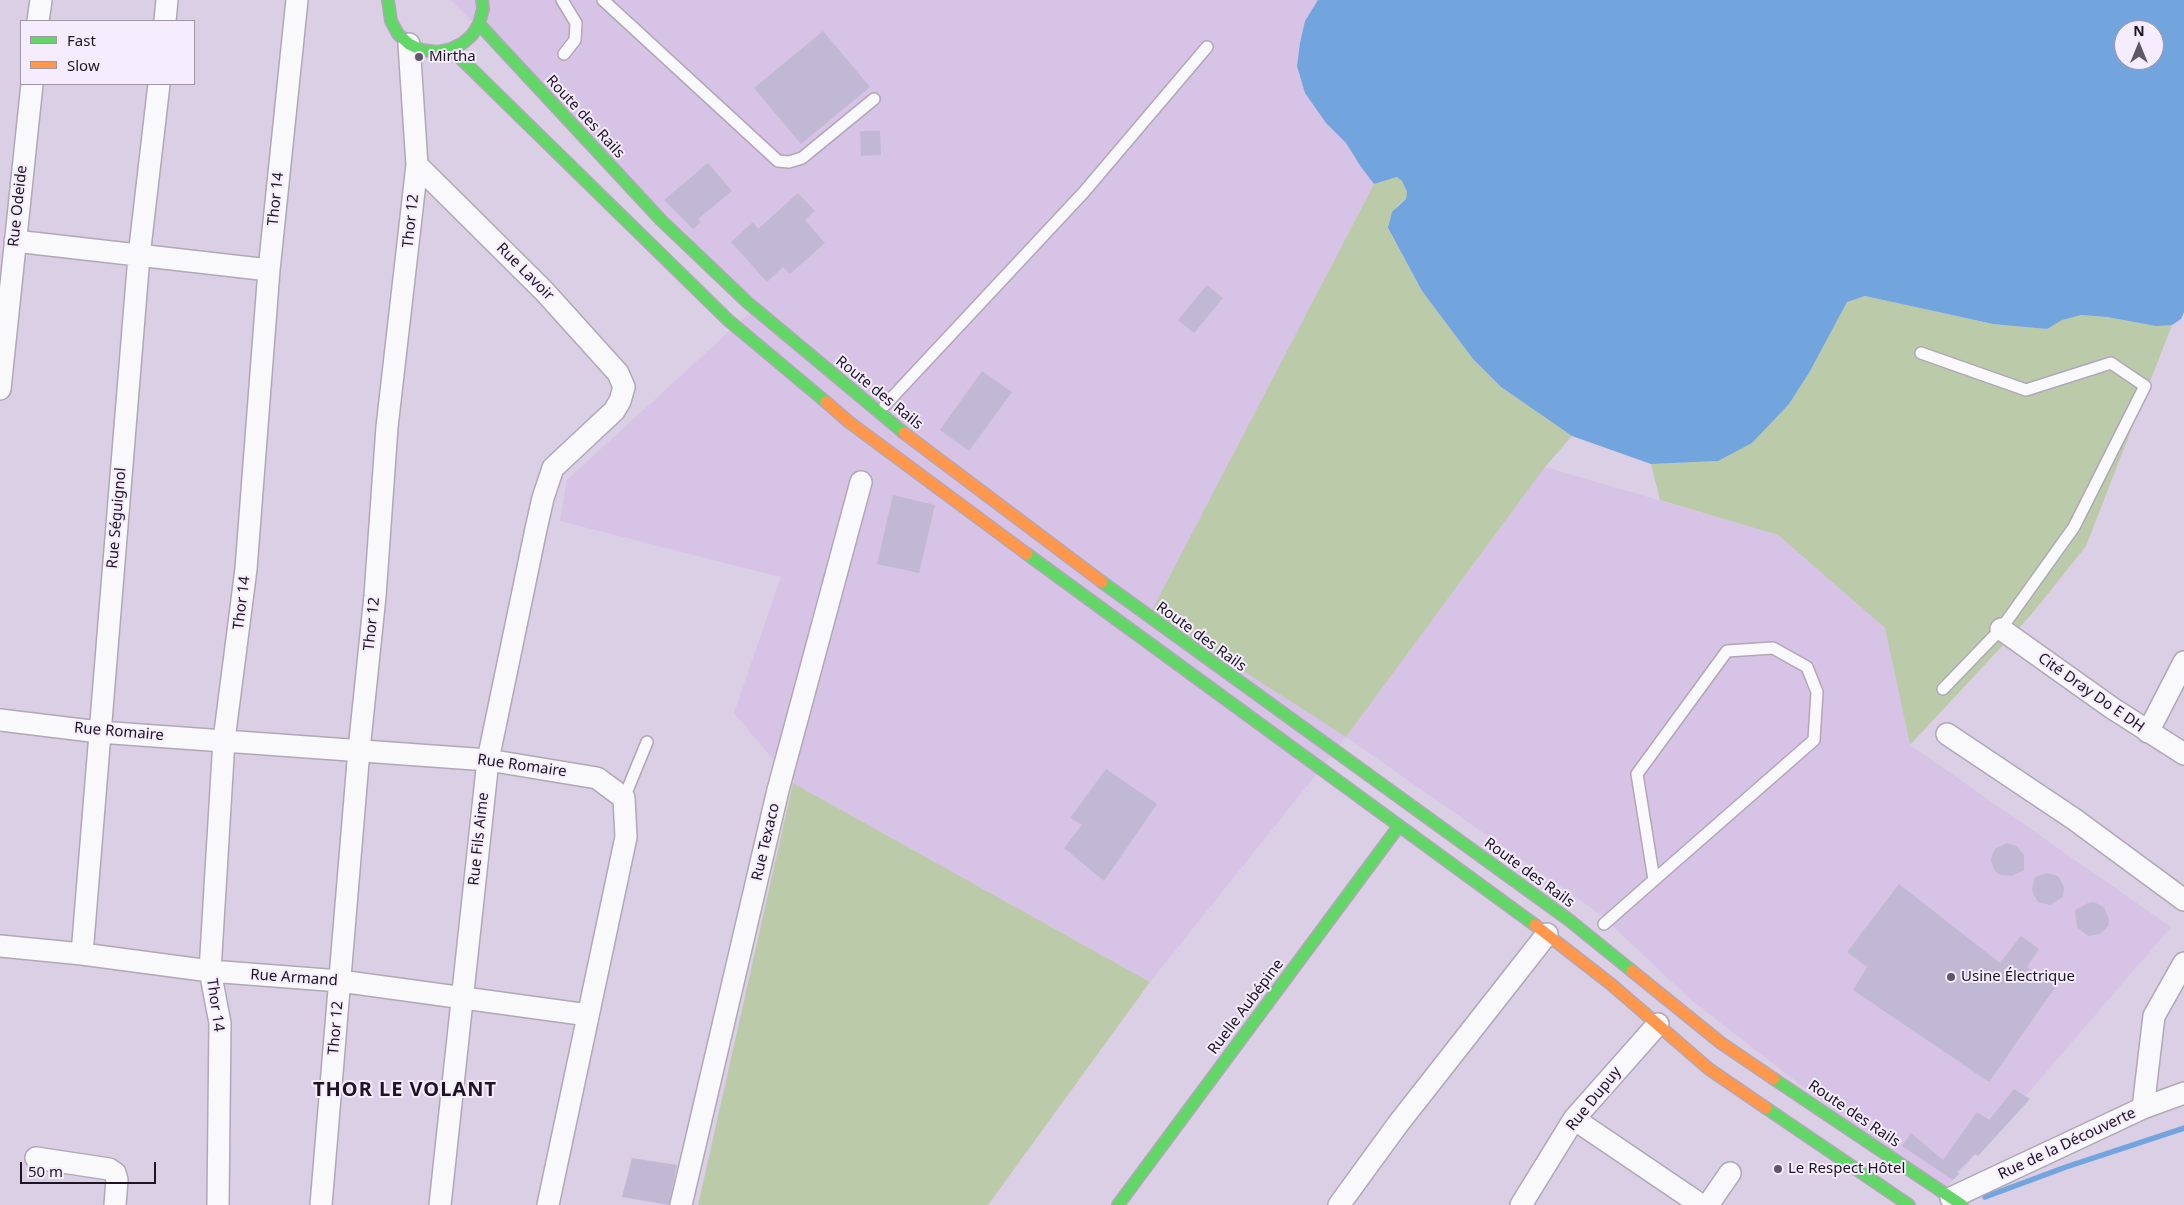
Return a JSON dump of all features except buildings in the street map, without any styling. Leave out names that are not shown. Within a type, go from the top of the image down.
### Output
[{"type":"main road","points":[[388,0],[391,21],[398,34],[409,44],[422,50],[437,52],[451,49],[472,35],[479,24],[483,9],[482,0]]},
{"type":"main road","name":"Route des Rails","points":[[479,24],[661,220],[747,302],[880,415],[1156,624],[1568,920],[1721,1043],[1957,1202]]},
{"type":"main road","points":[[451,49],[728,320],[849,422],[1547,934],[1612,985],[1709,1069],[1909,1205]]},
{"type":"main road","name":"Ruelle Aubépine","points":[[1118,1205],[1399,826]]},
{"type":"street","points":[[38,20],[41,0]]},
{"type":"street","points":[[165,20],[167,0]]},
{"type":"street","name":"Thor 14","points":[[218,1205],[220,1175],[220,1023],[210,971],[224,740],[246,569],[269,270],[297,0]]},
{"type":"street","name":"Thor 12","points":[[321,1205],[388,427],[416,165],[409,44]]},
{"type":"street","name":"Rue Odeide","points":[[0,389],[32,85]]},
{"type":"street","name":"Rue Séguignol","points":[[82,954],[139,256],[159,85]]},
{"type":"street","name":"Rue Lavoir","points":[[416,165],[544,291],[618,372],[624,387]]},
{"type":"street","points":[[15,240],[269,270]]},
{"type":"street","name":"Rue Fils Aime","points":[[440,1205],[488,760],[536,529],[543,498],[553,468],[614,411],[620,401],[624,387]]},
{"type":"street","name":"Rue Texaco","points":[[681,1205],[778,790],[861,482]]},
{"type":"street","name":"Cité Dray Do E DH","points":[[2001,629],[2148,732],[2184,754]]},
{"type":"street","points":[[2148,732],[2184,662]]},
{"type":"street","name":"Rue Romaire","points":[[0,720],[99,732],[488,760],[597,778],[624,798]]},
{"type":"street","points":[[1947,734],[2074,819],[2184,900]]},
{"type":"street","points":[[548,1205],[626,837],[624,798]]},
{"type":"street","points":[[1339,1205],[1398,1124],[1547,934]]},
{"type":"street","name":"Rue Armand","points":[[0,946],[82,954],[210,971],[340,981],[588,1015]]},
{"type":"street","points":[[2143,1108],[2154,1016],[2184,963]]},
{"type":"street","name":"Rue Dupuy","points":[[1521,1205],[1574,1119],[1658,1024]]},
{"type":"street","name":"Rue de la Découverte","points":[[1957,1202],[2143,1108],[2184,1093]]},
{"type":"street","points":[[1574,1119],[1701,1205]]},
{"type":"street","points":[[36,1158],[109,1169],[115,1173],[117,1180],[115,1205]]},
{"type":"street","points":[[1708,1205],[1730,1173]]},
{"type":"lane","points":[[562,0],[576,23],[575,40],[564,54]]},
{"type":"lane","points":[[603,0],[778,161],[789,162],[802,158],[874,99]]},
{"type":"lane","points":[[885,405],[1084,192],[1207,47]]},
{"type":"lane","points":[[1921,353],[2026,390],[2111,363],[2145,386],[2074,526],[2001,629],[1942,689]]},
{"type":"lane","points":[[1604,924],[1814,740],[1817,692],[1807,667],[1774,648],[1727,651],[1637,774],[1654,880]]},
{"type":"lane","points":[[624,798],[647,742]]},
{"type":"shaded area","points":[[451,0],[1318,0],[1305,21],[1297,66],[1326,123],[1346,143],[1374,184],[1152,612],[1346,737],[1150,982],[793,783],[734,713],[781,577],[560,521],[567,480],[758,305]]},
{"type":"shaded area","points":[[1545,467],[1778,535],[1885,628],[1910,745],[2171,927],[1941,1194],[1690,999],[1600,914],[1346,737]]},
{"type":"green space","points":[[1397,177],[1402,181],[1407,192],[1406,199],[1398,205],[1388,229],[1422,291],[1473,359],[1501,387],[1572,436],[1545,467],[1346,737],[1151,612],[1374,184]]},
{"type":"green space","points":[[1865,296],[1993,324],[2047,329],[2062,319],[2081,315],[2107,317],[2156,326],[2172,325],[2086,546],[2031,615],[1910,745],[1885,628],[1778,535],[1660,500],[1651,464],[1718,461],[1789,404],[1809,373],[1847,301]]},
{"type":"green space","points":[[793,783],[1150,982],[988,1205],[698,1205]]},
{"type":"water","points":[[1318,0],[2184,0],[2184,312],[2181,319],[2172,325],[2156,326],[2107,317],[2081,315],[2062,320],[2047,329],[1993,324],[1865,296],[1847,302],[1809,373],[1789,404],[1752,443],[1718,461],[1651,464],[1572,436],[1501,387],[1473,359],[1422,291],[1388,228],[1392,212],[1406,199],[1407,192],[1402,181],[1397,177],[1374,184],[1346,143],[1326,123],[1305,93],[1297,66],[1305,21]]},
{"type":"waterway","points":[[1985,1197],[2066,1167],[2184,1128]]},
{"type":"traffic: fast","points":[[388,0],[391,21],[398,34],[409,44],[422,50],[437,52],[451,49],[463,43],[472,35],[479,24],[483,9],[482,0]]},
{"type":"traffic: fast","points":[[479,24],[661,220],[747,302],[904,433]]},
{"type":"traffic: fast","points":[[451,49],[728,320],[826,402]]},
{"type":"traffic: fast","points":[[1027,554],[1535,925]]},
{"type":"traffic: fast","points":[[1102,582],[1569,920],[1632,971]]},
{"type":"traffic: fast","points":[[1118,1205],[1399,826]]},
{"type":"traffic: fast","points":[[1774,1079],[1962,1205]]},
{"type":"traffic: fast","points":[[1766,1108],[1909,1205]]},
{"type":"traffic: slow","points":[[826,402],[849,422],[1027,554]]},
{"type":"traffic: slow","points":[[904,433],[1102,582]]},
{"type":"traffic: slow","points":[[1535,925],[1612,985],[1709,1069],[1766,1108]]},
{"type":"traffic: slow","points":[[1632,971],[1721,1043],[1774,1079]]},
{"type":"place","name":"Mirtha","points":[[419,57]]},
{"type":"place","name":"Usine Électrique","points":[[1951,977]]},
{"type":"place","name":"Le Respect Hôtel","points":[[1778,1169]]},
{"type":"district","name":"THOR LE VOLANT","points":[[405,1090]]}]
